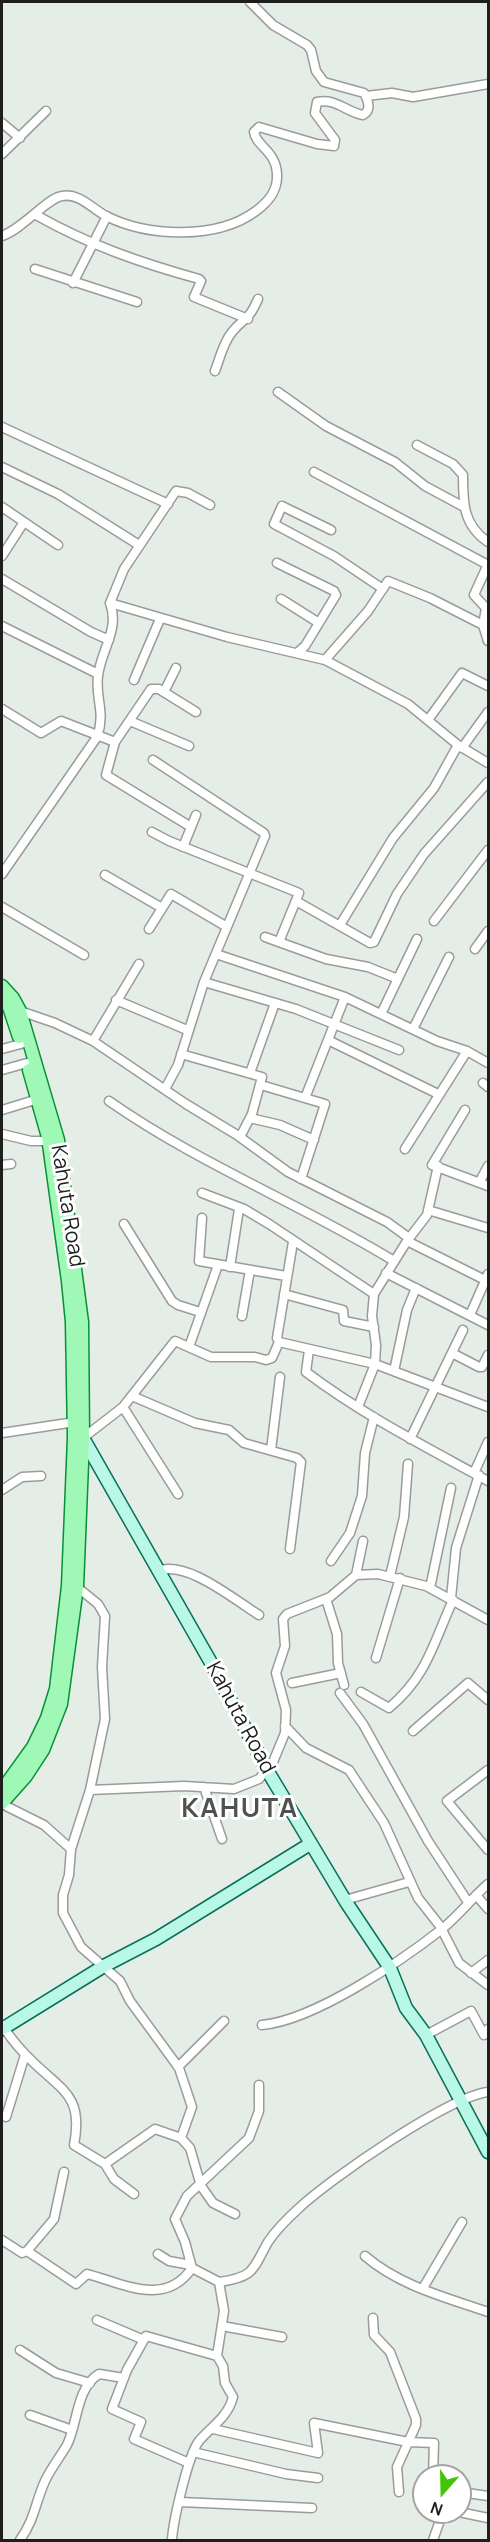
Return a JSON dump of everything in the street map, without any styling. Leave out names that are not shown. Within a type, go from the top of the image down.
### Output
[{"type":"main road","name":"Kahuta Road","points":[[2,986],[13,998],[11,1012]]},
{"type":"main road","name":"Kahuta Road","points":[[2,997],[25,1043],[53,1141],[82,1322],[79,1438]]},
{"type":"main road","name":"Kahuta Road","points":[[25,1043],[27,1063],[53,1141],[72,1322],[75,1422],[79,1438],[210,1661],[267,1770],[310,1844],[390,1968],[406,2008],[426,2035],[489,2152]]},
{"type":"main road","points":[[2,1803],[34,1764],[56,1721],[64,1690],[77,1587],[79,1438]]},
{"type":"main road","points":[[2,1790],[33,1747],[47,1718],[56,1689],[68,1586],[79,1438]]},
{"type":"main road","points":[[2,2027],[104,1966],[156,1939],[310,1844]]},
{"type":"street","points":[[2,236],[23,226],[60,196],[74,196],[107,216],[130,225],[187,232],[236,223],[264,205],[276,184],[277,171],[273,157],[255,137],[254,132],[259,127],[330,147],[335,140],[315,113],[317,102],[324,100],[363,115],[368,110],[366,96],[357,89],[324,82],[316,71],[311,50],[307,45],[273,25],[250,2]]},
{"type":"street","points":[[366,96],[392,93],[420,97],[489,84]]},
{"type":"street","points":[[2,154],[21,138],[46,111]]},
{"type":"street","points":[[2,123],[21,138]]},
{"type":"street","points":[[36,215],[93,245],[136,262],[199,279],[201,280],[194,297],[248,319]]},
{"type":"street","points":[[73,283],[107,216]]},
{"type":"street","points":[[35,269],[137,302]]},
{"type":"street","points":[[215,371],[231,334],[248,319],[258,299]]},
{"type":"street","points":[[278,392],[326,426],[395,462],[425,486],[464,507]]},
{"type":"street","points":[[2,427],[168,504]]},
{"type":"street","points":[[417,445],[453,464],[463,475],[464,507],[475,533],[489,542]]},
{"type":"street","points":[[2,467],[58,494],[139,545]]},
{"type":"street","points":[[315,472],[488,565],[474,595],[486,608],[483,626],[489,641]]},
{"type":"street","points":[[2,874],[97,736],[103,717],[98,674],[115,615],[110,603],[124,569],[176,491],[182,490],[210,506]]},
{"type":"street","points":[[331,530],[282,506],[274,522],[334,556],[383,590]]},
{"type":"street","points":[[2,507],[58,545]]},
{"type":"street","points":[[2,556],[24,522]]},
{"type":"street","points":[[277,563],[334,591],[336,595],[305,646],[297,653]]},
{"type":"street","points":[[2,579],[91,632],[109,640]]},
{"type":"street","points":[[325,660],[368,611],[388,581],[430,598],[483,626]]},
{"type":"street","points":[[281,598],[319,622]]},
{"type":"street","points":[[110,603],[160,619],[325,660],[408,704],[460,747],[489,763]]},
{"type":"street","points":[[134,680],[160,619]]},
{"type":"street","points":[[2,626],[98,674]]},
{"type":"street","points":[[164,692],[176,668]]},
{"type":"street","points":[[428,720],[462,673],[489,686]]},
{"type":"street","points":[[191,827],[106,775],[115,742],[151,689],[155,688],[164,692],[196,712]]},
{"type":"street","points":[[2,709],[41,733],[61,722],[115,742]]},
{"type":"street","points":[[340,925],[393,838],[434,788],[460,747],[489,712]]},
{"type":"street","points":[[130,721],[189,746]]},
{"type":"street","points":[[153,760],[264,833],[265,836],[204,982],[187,1030],[178,1065],[165,1089]]},
{"type":"street","points":[[296,901],[370,943],[374,942],[397,894],[424,854],[489,782]]},
{"type":"street","points":[[183,847],[196,815]]},
{"type":"street","points":[[152,832],[183,847],[299,893],[279,942]]},
{"type":"street","points":[[434,921],[489,850]]},
{"type":"street","points":[[105,875],[162,908]]},
{"type":"street","points":[[149,929],[171,894],[227,927]]},
{"type":"street","points":[[2,908],[84,955]]},
{"type":"street","points":[[476,949],[489,931]]},
{"type":"street","points":[[266,937],[326,959],[368,967],[398,979]]},
{"type":"street","points":[[381,1014],[417,939]]},
{"type":"street","points":[[216,954],[345,997],[489,1063]]},
{"type":"street","points":[[413,1029],[449,957]]},
{"type":"street","points":[[93,1041],[139,964]]},
{"type":"street","points":[[204,982],[275,1003],[399,1050]]},
{"type":"street","points":[[305,1098],[345,997]]},
{"type":"street","points":[[116,1000],[187,1030]]},
{"type":"street","points":[[250,1073],[275,1003]]},
{"type":"street","points":[[11,1012],[56,1023],[93,1041],[301,1179],[387,1222],[408,1239],[487,1277],[470,1316]]},
{"type":"street","points":[[328,1040],[438,1094]]},
{"type":"street","points":[[2,1049],[25,1043]]},
{"type":"street","points":[[405,1149],[466,1051]]},
{"type":"street","points":[[181,1054],[262,1077],[250,1118],[240,1137]]},
{"type":"street","points":[[2,1070],[27,1063]]},
{"type":"street","points":[[261,1085],[326,1104],[301,1179]]},
{"type":"street","points":[[2,1110],[38,1099]]},
{"type":"street","points":[[109,1101],[187,1151],[341,1229],[394,1261]]},
{"type":"street","points":[[465,1110],[432,1164],[489,1186]]},
{"type":"street","points":[[250,1118],[280,1125],[314,1140]]},
{"type":"street","points":[[2,1134],[53,1141]]},
{"type":"street","points":[[2,1165],[11,1164]]},
{"type":"street","points":[[358,1407],[375,1364],[376,1345],[372,1316],[374,1294],[428,1210],[438,1166]]},
{"type":"street","points":[[480,1181],[489,1166]]},
{"type":"street","points":[[202,1193],[269,1224],[293,1242],[339,1268],[374,1294]]},
{"type":"street","points":[[230,1267],[238,1209]]},
{"type":"street","points":[[428,1210],[489,1228]]},
{"type":"street","points":[[202,1218],[199,1261],[286,1276]]},
{"type":"street","points":[[124,1224],[172,1301],[200,1312]]},
{"type":"street","points":[[79,1438],[123,1407],[175,1341],[211,1357],[255,1357],[266,1360],[272,1358],[279,1341],[277,1338],[293,1242]]},
{"type":"street","points":[[189,1347],[218,1265]]},
{"type":"street","points":[[242,1316],[250,1270]]},
{"type":"street","points":[[386,1273],[489,1325]]},
{"type":"street","points":[[394,1371],[407,1310],[417,1288]]},
{"type":"street","points":[[284,1294],[343,1310],[344,1321],[374,1328]]},
{"type":"street","points":[[410,1439],[463,1330]]},
{"type":"street","points":[[279,1341],[375,1364],[489,1407]]},
{"type":"street","points":[[309,1350],[306,1372],[410,1439],[489,1481]]},
{"type":"street","points":[[452,1353],[479,1367],[488,1360]]},
{"type":"street","points":[[271,1450],[280,1377]]},
{"type":"street","points":[[132,1396],[195,1423],[229,1430],[244,1443],[297,1458],[301,1462],[290,1549]]},
{"type":"street","points":[[123,1407],[178,1494]]},
{"type":"street","points":[[331,1561],[350,1533],[362,1496],[365,1453],[374,1417]]},
{"type":"street","points":[[2,1433],[75,1422]]},
{"type":"street","points":[[361,1692],[389,1708],[405,1694],[424,1668],[452,1599],[456,1548],[476,1474],[489,1442]]},
{"type":"street","points":[[390,1576],[404,1517],[408,1464]]},
{"type":"street","points":[[2,1490],[22,1477],[41,1476]]},
{"type":"street","points":[[430,1588],[451,1488]]},
{"type":"street","points":[[90,1790],[184,1786],[241,1788],[259,1779],[279,1750],[285,1726],[286,1710],[276,1674],[285,1646],[283,1619],[287,1614],[326,1599],[342,1590],[356,1575],[363,1541]]},
{"type":"street","points":[[158,1570],[168,1567],[194,1574],[259,1615]]},
{"type":"street","points":[[356,1575],[400,1578],[430,1588],[488,1617]]},
{"type":"street","points":[[376,1658],[400,1578]]},
{"type":"street","points":[[77,1587],[98,1604],[106,1623],[102,1667],[105,1731],[90,1790],[71,1849],[69,1875],[63,1894],[63,1913],[81,1947],[120,1981],[130,2001],[178,2067],[192,2107],[181,2138]]},
{"type":"street","points":[[326,1599],[337,1634],[342,1689],[428,1841],[468,1902]]},
{"type":"street","points":[[292,1683],[341,1672]]},
{"type":"street","points":[[413,1731],[468,1683],[489,1700]]},
{"type":"street","points":[[285,1726],[306,1748],[349,1770],[384,1823],[409,1882],[441,1930],[459,1964],[489,1985]]},
{"type":"street","points":[[489,1770],[447,1801],[489,1850]]},
{"type":"street","points":[[204,1788],[222,1839]]},
{"type":"street","points":[[2,1803],[44,1825],[71,1849]]},
{"type":"street","points":[[345,1900],[409,1882]]},
{"type":"street","points":[[262,2025],[305,2013],[390,1968],[441,1930],[489,1884]]},
{"type":"street","points":[[476,1895],[489,1909]]},
{"type":"street","points":[[471,1973],[489,1960]]},
{"type":"street","points":[[426,2035],[471,2011],[484,2035],[489,2029]]},
{"type":"street","points":[[178,2067],[224,2021]]},
{"type":"street","points":[[2,2027],[25,2055],[64,2087],[74,2105],[77,2117],[74,2145],[105,2164],[114,2179],[134,2194]]},
{"type":"street","points":[[6,2117],[25,2055]]},
{"type":"street","points":[[27,2251],[76,2284],[87,2274],[132,2289],[151,2289],[176,2283],[186,2277],[192,2266],[175,2219],[187,2196],[201,2186],[234,2150],[249,2138],[259,2111],[259,2085]]},
{"type":"street","points":[[158,2254],[169,2260],[192,2266],[219,2282],[239,2279],[255,2270],[268,2242],[304,2204],[377,2150],[462,2100],[489,2092]]},
{"type":"street","points":[[105,2164],[155,2129],[181,2138],[190,2148],[201,2186],[213,2203],[235,2214]]},
{"type":"street","points":[[2,2240],[22,2253],[27,2251],[54,2219],[63,2172]]},
{"type":"street","points":[[423,2289],[462,2222]]},
{"type":"street","points":[[365,2256],[385,2273],[489,2312]]},
{"type":"street","points":[[172,2541],[193,2451],[198,2442],[213,2429],[231,2407],[233,2397],[225,2383],[223,2366],[217,2356],[224,2311],[219,2282]]},
{"type":"street","points":[[373,2318],[374,2335],[390,2352],[416,2419],[397,2467],[399,2492]]},
{"type":"street","points":[[97,2320],[144,2340]]},
{"type":"street","points":[[222,2326],[282,2337]]},
{"type":"street","points":[[189,2463],[134,2439],[141,2422],[112,2409],[124,2378],[146,2336],[217,2356]]},
{"type":"street","points":[[20,2350],[56,2373],[90,2383]]},
{"type":"street","points":[[20,2541],[32,2524],[44,2482],[67,2444],[80,2400],[90,2383],[99,2374],[124,2378]]},
{"type":"street","points":[[30,2415],[72,2430]]},
{"type":"street","points":[[213,2429],[318,2453],[314,2423],[408,2442],[434,2443],[433,2464]]},
{"type":"street","points":[[193,2451],[286,2474],[318,2478]]},
{"type":"street","points":[[472,2494],[489,2496]]},
{"type":"street","points":[[181,2502],[312,2508]]},
{"type":"street","points":[[472,2515],[489,2518]]},
{"type":"street","points":[[433,2541],[439,2524]]},
{"type":"district","name":"KAHUTA","points":[[240,1809]]}]
